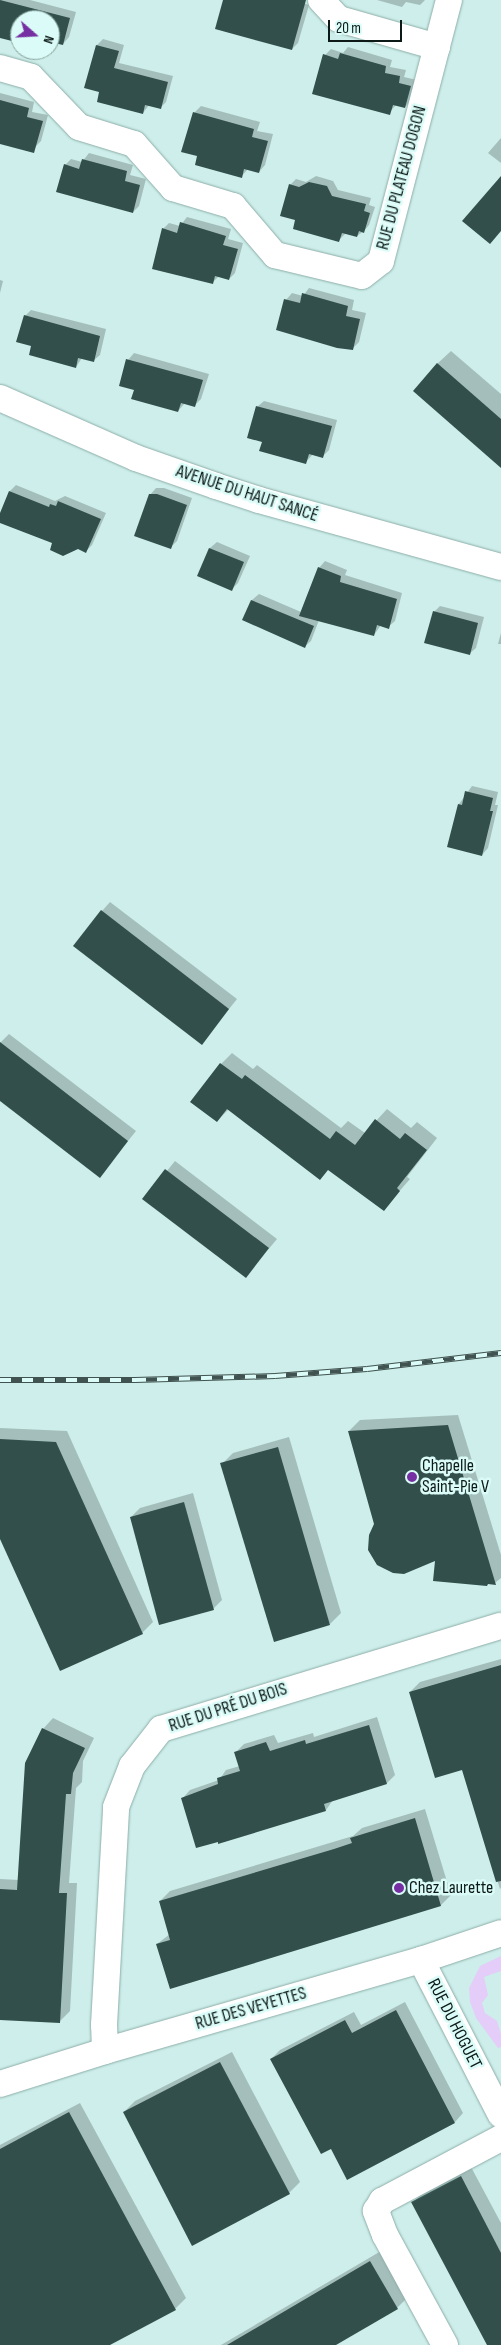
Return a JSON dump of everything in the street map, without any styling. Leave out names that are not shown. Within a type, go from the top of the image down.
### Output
[{"type":"street","points":[[321,0],[338,19],[437,48]]},
{"type":"street","name":"RUE DU PLATEAU DOGON","points":[[0,68],[31,77],[79,127],[134,144],[173,188],[232,206],[275,255],[362,276],[381,261],[449,0]]},
{"type":"street","name":"AVENUE DU HAUT SANCÉ","points":[[0,398],[136,458],[216,486],[259,500],[501,568]]},
{"type":"street","name":"RUE DU PRÉ DU BOIS","points":[[105,2051],[104,2025],[116,1807],[132,1766],[161,1729],[501,1626]]},
{"type":"street","name":"RUE DES VEYETTES","points":[[0,2084],[105,2051],[421,1960],[501,1933]]},
{"type":"street","name":"RUE DU HOGUET","points":[[421,1960],[501,2115]]},
{"type":"street","points":[[445,2345],[385,2235],[376,2211],[382,2201],[501,2138]]},
{"type":"shaded area","points":[[501,1956],[501,1971],[484,1977],[488,1995],[482,2003],[485,2013],[497,2021],[501,2034],[501,2047],[498,2048],[476,2018],[470,2002],[469,1988],[480,1966]]},
{"type":"building","points":[[0,0],[39,10],[10,10],[10,40],[0,38]]},
{"type":"building","points":[[223,0],[306,0],[292,50],[215,29]]},
{"type":"building","points":[[60,15],[70,18],[63,45],[60,44]]},
{"type":"building","points":[[96,45],[119,51],[114,68],[168,82],[161,109],[145,105],[143,114],[97,102],[99,92],[84,88]]},
{"type":"building","points":[[340,53],[386,66],[385,73],[400,76],[399,83],[411,86],[405,108],[393,105],[390,115],[312,94],[323,54],[338,59]]},
{"type":"building","points":[[0,100],[29,108],[27,117],[43,121],[34,153],[0,144]]},
{"type":"building","points":[[193,112],[254,129],[252,137],[268,141],[259,173],[244,169],[242,178],[195,165],[197,156],[181,152]]},
{"type":"building","points":[[82,159],[127,171],[125,181],[140,185],[133,213],[56,192],[64,164],[79,169]]},
{"type":"building","points":[[501,176],[501,231],[490,244],[462,221]]},
{"type":"building","points":[[309,182],[327,186],[332,196],[366,204],[364,211],[370,213],[364,233],[359,231],[357,237],[342,233],[339,242],[293,229],[295,220],[280,216],[289,184],[299,187]]},
{"type":"building","points":[[180,222],[226,236],[223,245],[238,249],[229,280],[215,276],[213,284],[152,269],[162,228],[177,233]]},
{"type":"building","points":[[302,293],[348,306],[346,316],[360,319],[353,350],[337,348],[276,330],[284,299],[300,303]]},
{"type":"building","points":[[24,315],[100,336],[94,362],[78,358],[76,368],[29,355],[31,346],[16,342]]},
{"type":"building","points":[[126,359],[203,380],[195,407],[181,403],[178,412],[131,399],[134,390],[119,386]]},
{"type":"building","points":[[437,363],[501,419],[501,468],[413,391]]},
{"type":"building","points":[[256,406],[332,426],[323,458],[309,454],[306,464],[259,451],[262,442],[247,438]]},
{"type":"building","points":[[9,491],[49,507],[50,504],[56,506],[58,501],[101,519],[86,553],[78,549],[63,556],[50,550],[52,543],[0,523],[0,513]]},
{"type":"building","points":[[149,494],[157,494],[187,505],[171,549],[134,536]]},
{"type":"building","points":[[209,548],[244,562],[232,591],[197,576]]},
{"type":"building","points":[[318,567],[341,576],[340,582],[397,599],[389,629],[377,625],[374,636],[299,616]]},
{"type":"building","points":[[251,600],[314,626],[305,648],[242,620]]},
{"type":"building","points":[[433,611],[478,623],[470,655],[424,643]]},
{"type":"building","points":[[465,791],[493,798],[490,811],[493,811],[482,856],[447,847],[458,804],[462,805]]},
{"type":"building","points":[[101,910],[229,1009],[202,1045],[73,946]]},
{"type":"building","points":[[0,1042],[128,1141],[100,1178],[0,1101]]},
{"type":"building","points":[[220,1063],[242,1079],[245,1075],[330,1139],[336,1131],[355,1145],[375,1119],[400,1139],[405,1133],[427,1150],[397,1188],[400,1191],[384,1211],[328,1170],[320,1180],[227,1109],[217,1122],[190,1102]]},
{"type":"building","points":[[165,1169],[269,1248],[246,1278],[142,1199]]},
{"type":"building","name":"Chapelle Saint-Pie V","points":[[448,1425],[496,1585],[488,1584],[487,1586],[433,1581],[435,1561],[404,1574],[393,1573],[377,1565],[368,1550],[369,1535],[374,1524],[348,1431]]},
{"type":"building","points":[[0,1439],[56,1442],[143,1634],[60,1671],[0,1539]]},
{"type":"building","points":[[278,1447],[330,1625],[274,1642],[220,1463]]},
{"type":"building","points":[[184,1502],[214,1610],[159,1625],[130,1517]]},
{"type":"building","points":[[501,1665],[501,1881],[496,1882],[462,1770],[435,1778],[409,1692]]},
{"type":"building","points":[[369,1725],[387,1784],[324,1804],[326,1811],[218,1844],[218,1842],[196,1848],[181,1798],[218,1784],[217,1778],[240,1771],[234,1752],[266,1742],[270,1751],[305,1740],[306,1744]]},
{"type":"building","points":[[42,1728],[85,1748],[73,1773],[71,1794],[66,1794],[59,1893],[67,1893],[60,2023],[0,2020],[0,1889],[17,1890],[25,1763]]},
{"type":"building","points":[[415,1818],[441,1906],[170,1989],[156,1944],[170,1940],[159,1901],[334,1849],[352,1843],[350,1838]]},
{"type":"building","points":[[396,2010],[455,2123],[347,2180],[331,2149],[321,2154],[270,2059],[345,2020],[352,2033]]},
{"type":"building","points":[[220,2062],[290,2194],[192,2246],[123,2112]]},
{"type":"building","points":[[69,2112],[176,2310],[110,2345],[0,2345],[0,2149]]},
{"type":"building","points":[[461,2176],[501,2253],[501,2345],[487,2345],[411,2202]]},
{"type":"building","points":[[370,2261],[398,2309],[336,2345],[227,2345]]},
{"type":"railway","points":[[0,1380],[135,1380],[275,1376],[367,1369],[501,1353]]},
{"type":"place","name":"Chapelle Saint-Pie V","points":[[412,1477]]},
{"type":"place","name":"Chez Laurette","points":[[399,1888]]}]
